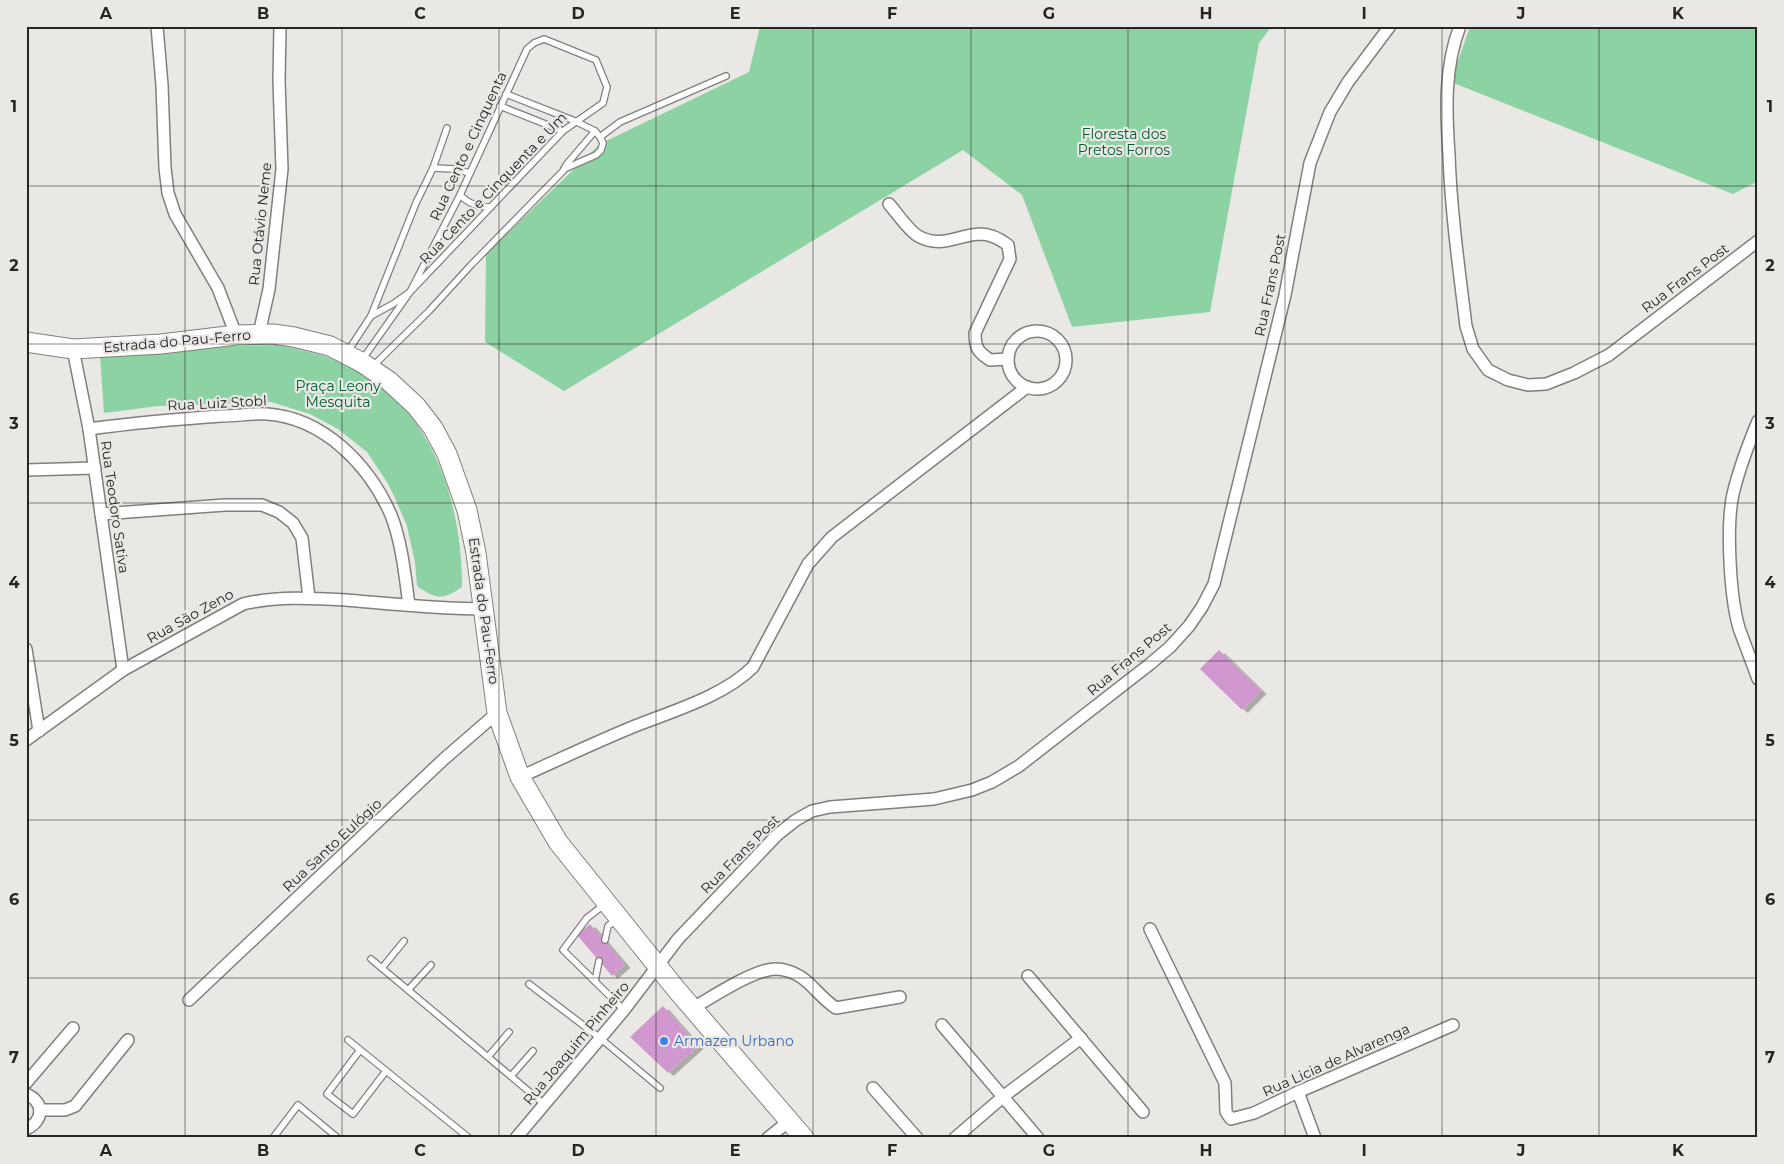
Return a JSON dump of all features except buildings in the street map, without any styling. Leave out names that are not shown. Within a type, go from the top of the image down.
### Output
[{"type":"main road","name":"Estrada do Pau-Ferro","points":[[26,342],[73,349],[161,344],[236,335],[259,334],[294,337],[330,346],[359,361],[389,381],[416,406],[433,428],[448,454],[461,488],[472,530],[497,713],[520,778],[558,842],[618,918],[804,1138]]},
{"type":"street","points":[[157,26],[168,193],[175,214],[218,288],[236,335]]},
{"type":"street","name":"Rua Otávio Neme","points":[[259,334],[269,289],[282,169],[280,26]]},
{"type":"street","name":"Rua Frans Post","points":[[658,966],[678,939],[777,835],[796,820],[812,811],[830,808],[953,796],[992,782],[1019,766],[1150,664],[1189,626],[1214,584],[1285,295],[1310,163],[1330,112],[1348,82],[1390,26]]},
{"type":"street","name":"Rua Frans Post","points":[[1460,26],[1450,67],[1446,104],[1450,178],[1466,326],[1473,349],[1488,370],[1508,380],[1528,385],[1546,384],[1574,373],[1609,355],[1758,241]]},
{"type":"street","points":[[889,204],[916,235],[930,242],[948,241],[980,234],[997,237],[1008,246],[1010,259],[975,332],[975,344],[984,356],[990,360],[1008,359]]},
{"type":"street","points":[[1029,332],[1038,332],[1047,333],[1061,344],[1066,362],[1060,378],[1045,388],[1036,389],[1019,383],[1009,368],[1008,359],[1014,342],[1029,332]]},
{"type":"street","name":"Rua Teodoro Sativa","points":[[73,349],[89,429],[123,670]]},
{"type":"street","points":[[520,778],[585,747],[708,696],[745,675],[753,666],[808,564],[832,537],[1027,387]]},
{"type":"street","name":"Rua Luiz Stobl","points":[[89,429],[148,422],[268,414],[298,420],[326,435],[355,458],[376,488],[391,516],[404,571],[409,605]]},
{"type":"street","points":[[1758,421],[1743,458],[1733,496],[1730,531],[1733,593],[1739,627],[1758,679]]},
{"type":"street","points":[[26,470],[95,468]]},
{"type":"street","points":[[101,514],[226,505],[262,505],[278,512],[294,523],[302,538],[309,598]]},
{"type":"street","name":"Rua São Zeno","points":[[26,740],[123,670],[243,604],[309,598],[436,608],[484,609]]},
{"type":"street","points":[[26,649],[39,731]]},
{"type":"street","name":"Rua Santo Eulógio","points":[[189,1000],[444,759],[497,713]]},
{"type":"street","name":"Rua Licia de Alvarenga","points":[[1150,929],[1225,1083],[1226,1112],[1231,1119],[1254,1113],[1453,1025]]},
{"type":"street","name":"Rua Joaquim Pinheiro","points":[[516,1138],[624,1010],[658,966]]},
{"type":"street","points":[[693,1008],[718,993],[759,973],[776,969],[792,972],[802,978],[836,1008],[900,997]]},
{"type":"street","points":[[1028,976],[1143,1112]]},
{"type":"street","points":[[942,1025],[1038,1138]]},
{"type":"street","points":[[26,1083],[73,1028]]},
{"type":"street","points":[[955,1138],[1004,1096],[1081,1038]]},
{"type":"street","points":[[40,1110],[65,1110],[75,1106],[128,1040]]},
{"type":"street","points":[[873,1088],[917,1138]]},
{"type":"street","points":[[1298,1092],[1315,1138]]},
{"type":"street","points":[[26,1094],[34,1098],[40,1110],[39,1119],[34,1125],[26,1129]]},
{"type":"street","points":[[768,1138],[790,1121]]},
{"type":"lane","name":"Rua Cento e Cinquenta e Um","points":[[410,292],[563,131],[603,102],[607,87],[600,65],[596,60],[591,56],[544,39],[534,43]]},
{"type":"lane","name":"Rua Cento e Cinquenta","points":[[359,361],[410,292],[460,195],[528,49],[534,43]]},
{"type":"lane","points":[[600,137],[620,122],[726,76]]},
{"type":"lane","points":[[359,361],[429,311],[564,170],[596,155],[602,150],[603,143],[595,130],[506,94]]},
{"type":"lane","points":[[500,106],[563,131]]},
{"type":"lane","points":[[359,361],[371,316],[447,128]]},
{"type":"lane","points":[[564,170],[566,164],[595,130]]},
{"type":"lane","points":[[432,168],[455,168],[470,173]]},
{"type":"lane","points":[[460,195],[472,204],[481,207],[491,207]]},
{"type":"lane","points":[[371,316],[410,292]]},
{"type":"lane","points":[[607,903],[587,918],[563,948],[563,951],[624,1010]]},
{"type":"lane","points":[[605,940],[608,926],[618,918]]},
{"type":"lane","points":[[382,968],[404,942]]},
{"type":"lane","points":[[371,959],[544,1104]]},
{"type":"lane","points":[[595,981],[599,961]]},
{"type":"lane","points":[[408,990],[431,965]]},
{"type":"lane","points":[[529,984],[600,1038],[660,1088]]},
{"type":"lane","points":[[488,1057],[509,1032]]},
{"type":"lane","points":[[348,1040],[469,1138]]},
{"type":"lane","points":[[360,1050],[327,1094],[353,1114],[386,1071]]},
{"type":"lane","points":[[511,1076],[533,1051]]},
{"type":"lane","points":[[273,1138],[298,1105],[338,1138]]},
{"type":"green space","name":"Floresta dos Pretos Forros","points":[[760,26],[1272,26],[1259,43],[1210,312],[1072,327],[1022,195],[963,150],[564,391],[485,342],[486,254],[600,144],[749,72]]},
{"type":"green space","points":[[1470,26],[1758,26],[1758,181],[1733,194],[1451,82]]},
{"type":"green space","name":"Praça Leony Mesquita","points":[[281,345],[325,356],[350,366],[378,384],[402,406],[421,431],[437,460],[448,490],[461,554],[462,587],[449,595],[439,597],[429,594],[417,586],[415,562],[407,526],[387,482],[367,452],[338,429],[310,414],[271,402],[158,406],[104,413],[100,356],[230,346]]},
{"type":"place","name":"Armazen Urbano","points":[[664,1041]]}]
